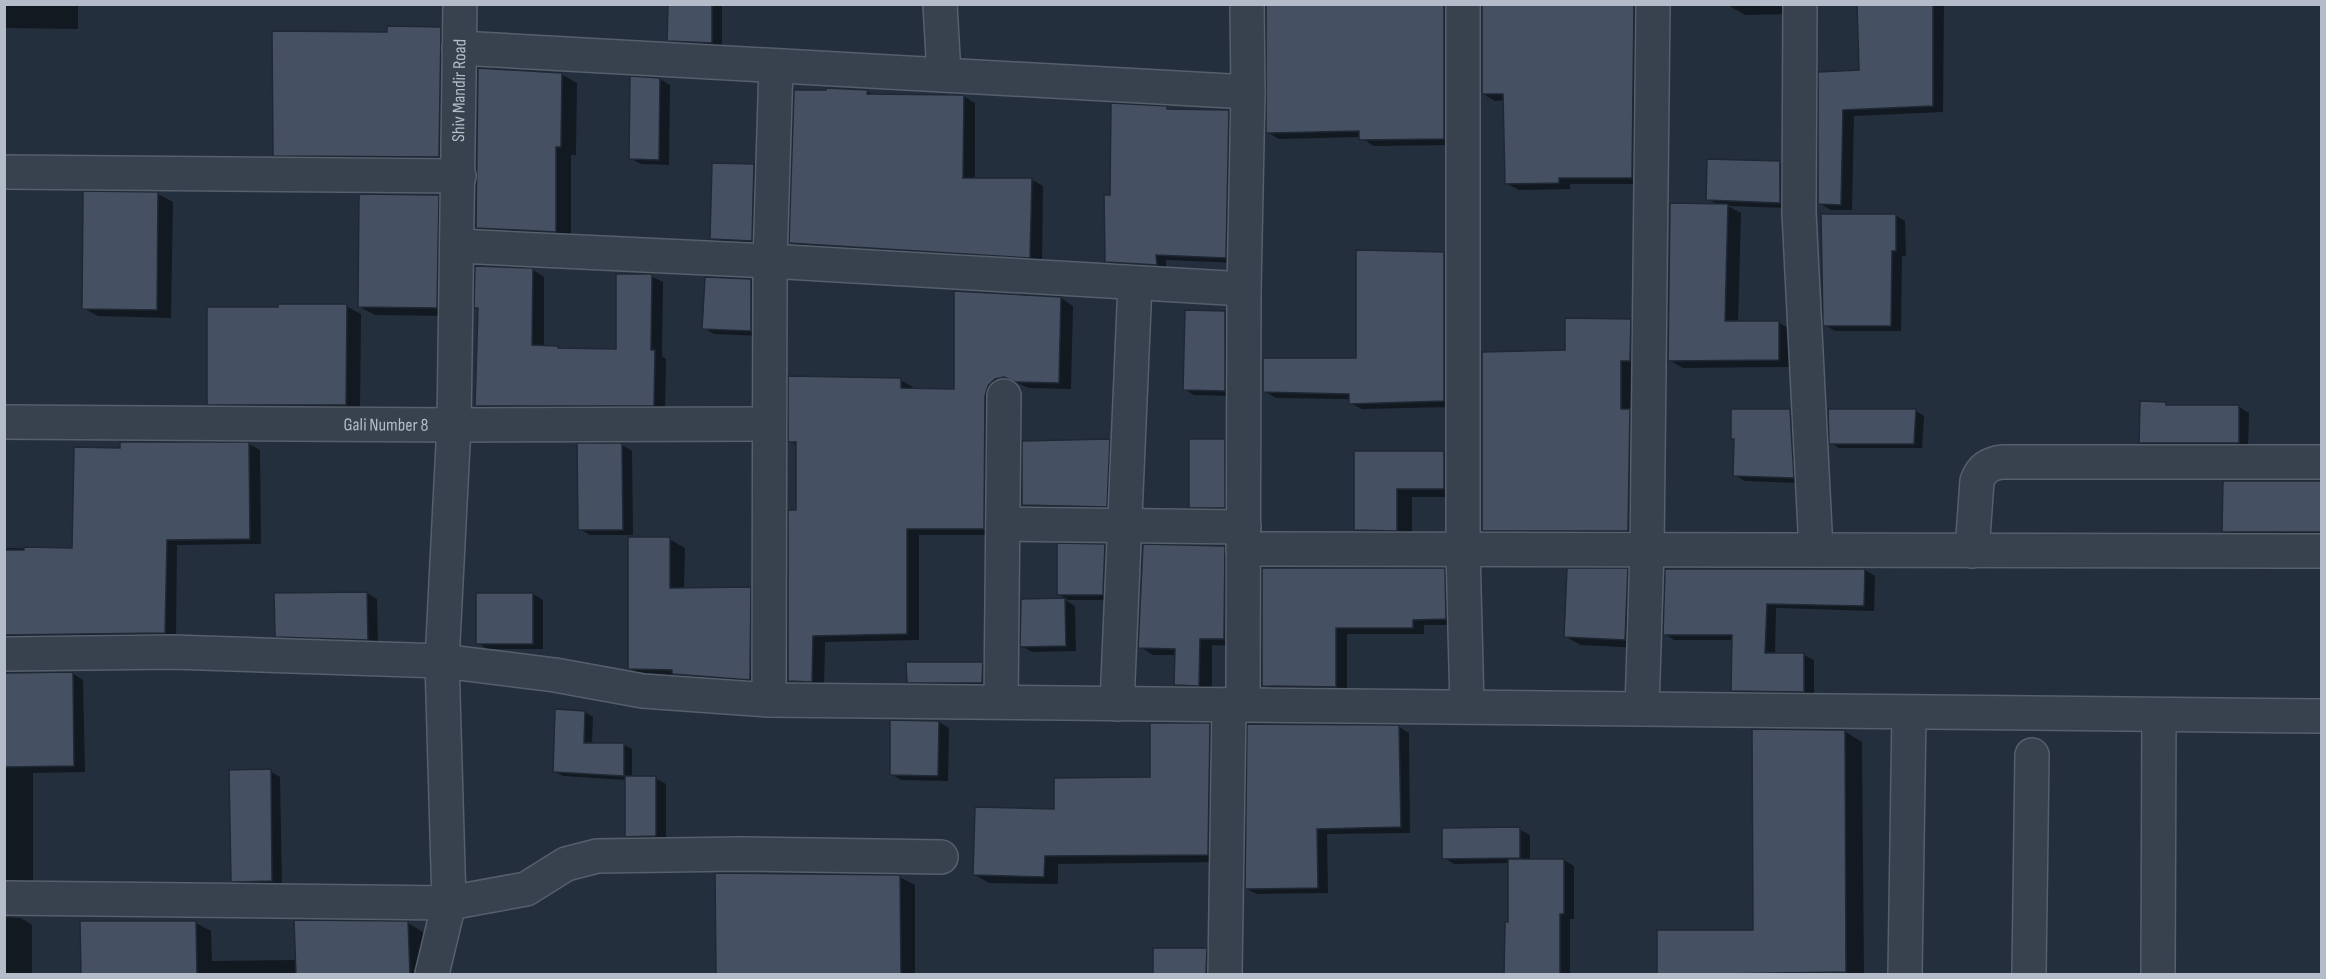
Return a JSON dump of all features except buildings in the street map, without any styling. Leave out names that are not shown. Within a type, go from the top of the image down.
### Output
[{"type":"street","name":"Shiv Mandir Road","points":[[432,975],[448,903],[442,661],[454,425],[460,4]]},
{"type":"street","points":[[940,4],[944,75]]},
{"type":"street","points":[[1225,975],[1243,538],[1247,4]]},
{"type":"street","points":[[1463,4],[1463,550],[1467,707]]},
{"type":"street","points":[[1642,709],[1647,550],[1653,4]]},
{"type":"street","points":[[1800,4],[1799,213],[1816,550]]},
{"type":"street","points":[[459,48],[1248,92]]},
{"type":"street","points":[[769,700],[770,261],[776,66]]},
{"type":"street","points":[[4,171],[459,176]]},
{"type":"street","points":[[458,246],[770,261],[1244,290]]},
{"type":"street","points":[[1117,704],[1135,283]]},
{"type":"street","points":[[1001,702],[1004,396]]},
{"type":"street","name":"Gali Number 8","points":[[4,422],[454,425],[769,424]]},
{"type":"street","points":[[1972,551],[1977,481],[1982,470],[1992,464],[2002,462],[2322,462]]},
{"type":"street","points":[[1003,524],[1124,527],[1243,538],[1463,550],[2322,551]]},
{"type":"street","points":[[4,654],[172,652],[442,661],[555,675],[643,691],[769,700],[2322,716]]},
{"type":"street","points":[[1905,975],[1910,713]]},
{"type":"street","points":[[2158,975],[2159,715]]},
{"type":"street","points":[[2029,975],[2032,755]]},
{"type":"street","points":[[4,898],[448,903],[526,889],[566,864],[597,856],[740,854],[941,857]]}]
